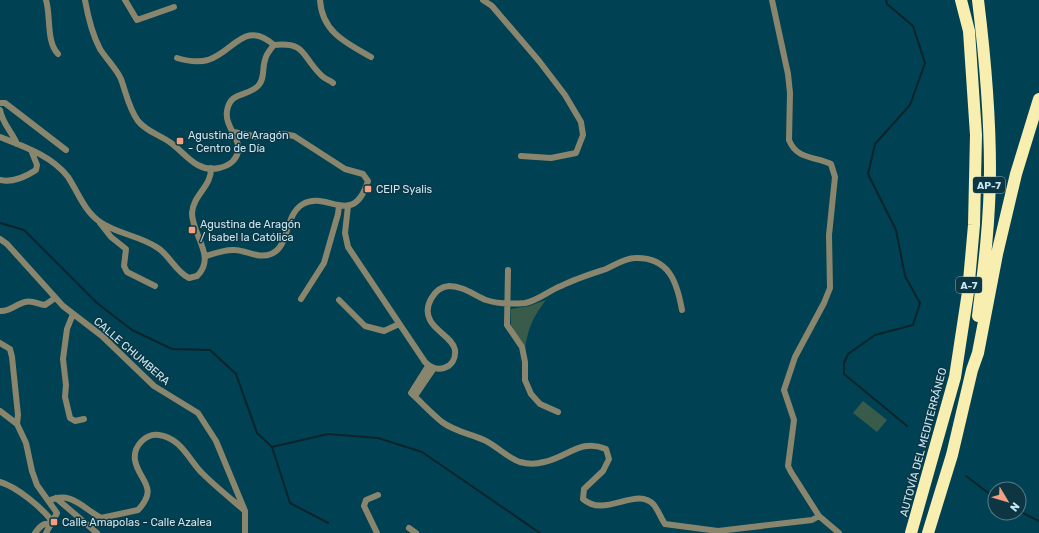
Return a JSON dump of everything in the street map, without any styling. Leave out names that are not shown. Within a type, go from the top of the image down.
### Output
[{"type":"highway","name":"AUTOVÍA DEL MEDITERRÁNEO","points":[[912,533],[955,377],[968,292],[974,225],[976,135],[968,30],[961,0]]},
{"type":"highway","points":[[968,0],[970,13],[968,30]]},
{"type":"highway","name":"AP-7","points":[[972,370],[972,352],[986,248],[990,171],[988,106],[978,0]]},
{"type":"highway","name":"A-7","points":[[928,533],[952,455],[972,370],[978,353],[1004,221],[1016,174],[1039,99]]},
{"type":"street","points":[[46,0],[49,9],[52,47],[58,54]]},
{"type":"street","points":[[85,0],[93,33],[100,49],[120,77],[132,112],[146,129],[170,142],[195,164],[211,168],[225,167],[232,163],[237,156],[239,149],[234,132],[228,120],[227,112],[229,104],[235,97],[252,91],[258,86],[262,79],[264,62],[267,53],[274,45]]},
{"type":"street","points":[[125,0],[137,20],[174,7]]},
{"type":"street","points":[[320,0],[321,12],[326,24],[337,36],[371,57]]},
{"type":"street","points":[[483,0],[492,6],[539,61],[565,95],[581,122],[583,135],[576,153],[551,158],[521,156]]},
{"type":"street","points":[[772,0],[788,74],[790,93],[789,140],[792,146],[804,156],[831,164],[835,176],[829,235],[830,288],[824,303],[795,357],[784,390],[794,420],[788,466],[819,516],[839,533]]},
{"type":"street","points":[[177,58],[196,62],[209,59],[221,53],[241,38],[253,34],[264,37],[274,45],[288,44],[298,48],[308,57],[320,74],[333,82]]},
{"type":"street","points":[[0,103],[5,103],[66,150]]},
{"type":"street","points":[[0,110],[1,117],[14,135],[17,144]]},
{"type":"street","points":[[206,256],[228,250],[243,251],[258,256],[272,254],[280,247],[291,218],[303,204],[316,201],[339,206],[348,206],[359,199],[366,189],[368,181],[363,174],[345,169],[294,136],[284,134],[258,136],[234,132]]},
{"type":"street","points":[[0,137],[31,150],[54,163],[67,177],[85,206],[111,237],[126,249],[124,266],[127,272],[155,286]]},
{"type":"street","points":[[0,180],[13,181],[28,176],[36,170],[37,165],[31,150]]},
{"type":"street","points":[[99,222],[159,248],[168,256],[184,276],[189,278],[197,276],[202,271],[206,256],[192,214],[193,206],[198,196],[210,180],[211,168]]},
{"type":"street","points":[[301,299],[324,263],[339,206]]},
{"type":"street","points":[[348,206],[345,233],[348,247],[399,324],[431,367],[441,369],[450,366],[454,360],[455,351],[453,345],[436,330],[429,319],[427,308],[429,300],[438,291],[448,286],[458,287],[486,300],[507,303],[527,302],[561,285],[635,258],[654,262],[666,269],[675,280],[682,310]]},
{"type":"street","points":[[111,237],[115,229]]},
{"type":"street","name":"CALLE CHUMBERA","points":[[0,239],[7,244],[55,298],[102,336],[154,386],[198,413],[216,441],[245,511],[245,533]]},
{"type":"street","points":[[508,270],[507,325],[522,347],[525,362],[525,380],[530,394],[540,404],[558,412]]},
{"type":"street","points":[[0,311],[11,309],[23,302],[29,301],[45,305],[55,298]]},
{"type":"street","points":[[339,300],[365,326],[384,331],[399,324]]},
{"type":"street","points":[[73,314],[67,330],[64,352],[66,385],[65,397],[70,418],[75,421],[84,419]]},
{"type":"street","points":[[0,343],[10,349],[12,357],[18,415],[17,424]]},
{"type":"street","points":[[431,367],[413,394],[442,422],[458,431],[484,440],[510,457],[522,462],[544,462],[562,456],[584,445],[597,445],[606,449],[609,459],[603,471],[584,489],[583,499],[590,505],[600,506],[641,498],[653,504],[665,524],[718,531],[812,520],[819,516]]},
{"type":"street","points":[[0,411],[17,424],[26,443],[37,485],[57,513],[46,533]]},
{"type":"street","points":[[49,501],[56,498],[70,498],[101,518],[138,510],[146,497],[147,489],[146,482],[135,461],[136,453],[142,440],[152,435],[159,435],[177,444],[194,462],[200,471],[245,511]]},
{"type":"street","points":[[0,482],[12,486],[42,510],[51,523]]},
{"type":"street","points":[[377,533],[364,506],[366,500],[378,495]]},
{"type":"street","points":[[56,498],[97,533]]},
{"type":"street","points":[[35,533],[40,526],[51,523]]},
{"type":"street","points":[[409,528],[416,533]]},
{"type":"green space","points":[[546,300],[532,323],[525,349],[511,325],[511,309],[529,306]]},
{"type":"green space","points":[[863,401],[887,420],[877,432],[853,413]]},
{"type":"waterway","points":[[886,0],[887,4],[913,26],[925,63],[910,105],[875,144],[868,174],[896,230],[905,276],[920,303],[913,325],[875,335],[848,354],[844,363],[844,374],[907,426]]},
{"type":"waterway","points":[[0,223],[24,230],[97,303],[132,330],[172,349],[210,350],[236,374],[257,433],[272,447],[290,503],[328,523]]},
{"type":"waterway","points":[[272,447],[328,434],[378,438],[422,452],[540,533]]},
{"type":"waterway","points":[[966,476],[987,492]]},
{"type":"waterway","points":[[1027,515],[1039,521]]},
{"type":"place","name":"Agustina de Aragón - Centro de Día","points":[[180,141]]},
{"type":"place","name":"CEIP Syalis","points":[[368,189]]},
{"type":"place","name":"Agustina de Aragón / Isabel la Católica","points":[[192,230]]},
{"type":"place","name":"Calle Amapolas - Calle Azalea","points":[[54,522]]}]
